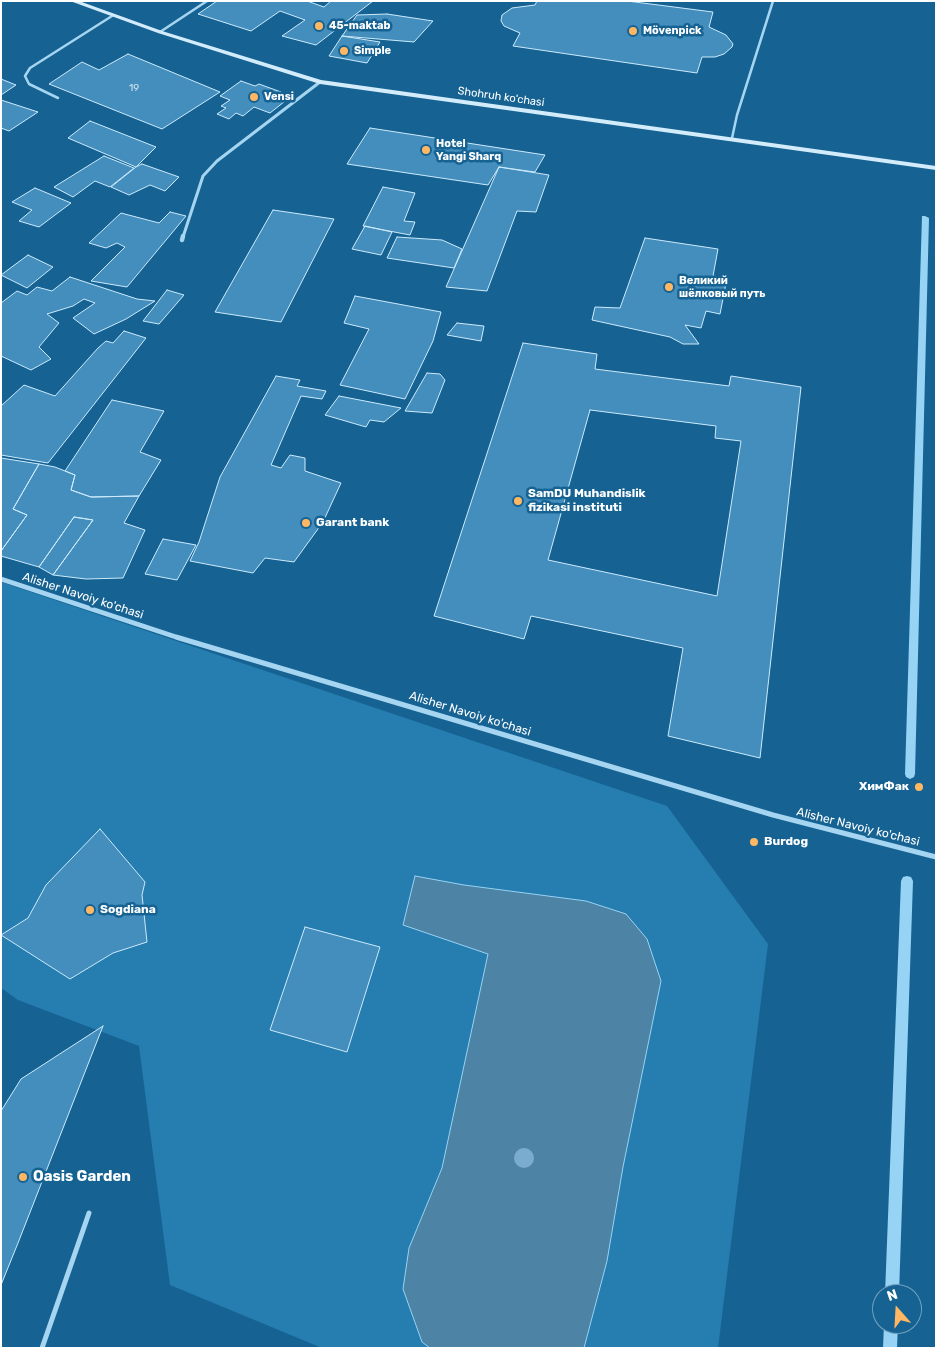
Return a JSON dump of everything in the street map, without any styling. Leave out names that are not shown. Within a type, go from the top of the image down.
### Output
[{"type":"main road","name":"Shohruh ko'chasi","points":[[73,1],[160,32],[320,82],[732,138],[936,168]]},
{"type":"street","points":[[182,240],[203,176],[217,161],[320,82]]},
{"type":"street","name":"Alisher Navoiy ko'chasi","points":[[1,579],[176,637],[773,815],[936,857]]},
{"type":"lane","points":[[160,32],[207,1]]},
{"type":"lane","points":[[732,138],[737,115],[773,1]]},
{"type":"lane","points":[[58,98],[29,84],[25,76],[30,68],[112,16]]},
{"type":"lane","points":[[42,1348],[89,1212]]},
{"type":"shaded area","points":[[1,582],[667,806],[768,944],[718,1348],[322,1348],[170,1285],[139,1046],[18,1000],[1,988]]},
{"type":"shaded area","points":[[415,876],[464,885],[586,901],[626,914],[647,939],[661,981],[623,1167],[607,1261],[584,1348],[430,1348],[422,1342],[403,1289],[409,1248],[442,1168],[488,954],[403,925]]},
{"type":"building","name":"45-maktab","points":[[217,1],[307,1],[324,7],[331,1],[373,1],[316,45],[282,36],[305,20],[280,11],[251,31],[198,14]]},
{"type":"building","points":[[537,1],[627,1],[713,12],[709,27],[726,35],[733,44],[724,54],[715,57],[702,57],[697,73],[513,46],[520,33],[504,26],[501,21],[502,15],[512,8],[535,5]]},
{"type":"building","points":[[387,14],[433,21],[414,42],[342,36],[357,15]]},
{"type":"building","points":[[342,36],[380,42],[367,63],[329,56]]},
{"type":"building","points":[[128,54],[220,92],[162,129],[49,84],[82,62],[99,70]]},
{"type":"building","points":[[1,79],[16,85],[1,95]]},
{"type":"building","points":[[241,81],[255,86],[259,84],[281,92],[278,94],[289,98],[270,113],[254,107],[243,116],[236,113],[229,119],[217,114],[226,108],[221,106],[230,100],[220,96]]},
{"type":"building","points":[[1,100],[38,112],[9,131],[1,128]]},
{"type":"building","points":[[90,121],[156,147],[136,167],[68,138]]},
{"type":"building","points":[[370,128],[545,155],[535,172],[499,167],[488,185],[347,164]]},
{"type":"building","points":[[104,156],[134,168],[110,187],[95,181],[73,197],[54,187]]},
{"type":"building","points":[[142,164],[179,177],[165,191],[150,185],[129,195],[111,187]]},
{"type":"building","points":[[499,167],[549,175],[536,212],[517,211],[487,291],[446,287]]},
{"type":"building","points":[[383,187],[415,193],[404,221],[415,222],[410,235],[363,226]]},
{"type":"building","points":[[35,188],[71,203],[39,227],[19,221],[32,210],[12,202]]},
{"type":"building","points":[[273,210],[334,219],[281,322],[215,312]]},
{"type":"building","points":[[170,212],[186,216],[127,287],[91,281],[125,247],[117,243],[106,248],[89,243],[121,213],[159,223]]},
{"type":"building","points":[[365,226],[392,232],[381,255],[352,249]]},
{"type":"building","points":[[397,237],[442,240],[462,249],[454,268],[387,258]]},
{"type":"building","points":[[645,238],[718,249],[713,276],[727,278],[720,314],[706,311],[701,328],[685,325],[699,344],[683,344],[670,337],[592,320],[595,307],[620,308]]},
{"type":"building","points":[[28,255],[53,267],[27,288],[1,275]]},
{"type":"building","points":[[70,277],[137,299],[155,301],[126,319],[94,334],[73,318],[95,303],[84,299],[73,306],[47,314],[59,323],[39,347],[51,359],[31,370],[1,356],[1,303],[17,291],[27,295],[37,287],[52,291]]},
{"type":"building","points":[[167,290],[184,295],[159,324],[143,321]]},
{"type":"building","points":[[355,296],[441,312],[433,341],[405,399],[340,385],[369,329],[344,323]]},
{"type":"building","points":[[457,323],[484,326],[481,341],[447,335]]},
{"type":"building","points":[[124,331],[146,338],[48,463],[1,455],[1,406],[24,385],[55,396],[98,348],[106,341],[113,343]]},
{"type":"building","name":"SamDU Muhandislik fizikasi instituti","points":[[523,343],[597,354],[595,369],[729,386],[731,376],[801,387],[760,758],[668,736],[683,648],[531,616],[524,639],[434,616]],"holes":[[[590,410],[716,426],[715,438],[741,441],[717,596],[548,560]]]},
{"type":"building","points":[[427,373],[440,374],[445,380],[432,413],[405,411]]},
{"type":"building","points":[[276,376],[300,380],[297,386],[326,391],[322,399],[301,396],[271,465],[281,468],[290,455],[305,458],[305,471],[341,483],[323,522],[294,562],[265,558],[253,573],[190,561],[199,542],[220,477]]},
{"type":"building","points":[[339,396],[401,408],[384,422],[370,420],[366,427],[325,415]]},
{"type":"building","points":[[112,400],[164,411],[140,452],[161,460],[139,496],[91,497],[71,490],[75,475],[65,471]]},
{"type":"building","points":[[1,458],[39,464],[13,509],[27,515],[1,551]]},
{"type":"building","points":[[39,464],[55,467],[75,475],[71,490],[91,497],[139,496],[124,523],[145,530],[123,578],[86,579],[53,575],[93,520],[74,517],[39,567],[1,556],[1,551],[27,515],[13,509]]},
{"type":"building","points":[[74,517],[93,520],[53,575],[39,567]]},
{"type":"building","points":[[163,539],[196,545],[177,580],[145,574]]},
{"type":"building","points":[[100,829],[145,882],[142,895],[147,942],[113,953],[70,979],[1,935],[28,918],[46,885]]},
{"type":"building","points":[[305,927],[380,947],[347,1052],[270,1030]]},
{"type":"building","name":"Oasis Garden","points":[[103,1026],[1,1285],[1,1111],[21,1079]]},
{"type":"waterway","points":[[910,774],[925,218]]},
{"type":"waterway","points":[[892,1284],[907,881]]},
{"type":"waterway","points":[[890,1348],[891,1334]]},
{"type":"place","name":"45-maktab","points":[[319,26]]},
{"type":"place","name":"Mövenpick","points":[[633,31]]},
{"type":"place","name":"Simple","points":[[344,51]]},
{"type":"place","name":"Vensi","points":[[254,97]]},
{"type":"place","name":"Hotel Yangi Sharq","points":[[426,150]]},
{"type":"place","name":"Великий шёлковый путь","points":[[669,287]]},
{"type":"place","name":"SamDU Muhandislik fizikasi instituti","points":[[518,501]]},
{"type":"place","name":"Garant bank","points":[[306,523]]},
{"type":"place","name":"ХимФак","points":[[919,787]]},
{"type":"place","name":"Burdog","points":[[754,842]]},
{"type":"place","name":"Sogdiana","points":[[90,910]]},
{"type":"place","name":"Oasis Garden","points":[[23,1177]]}]
